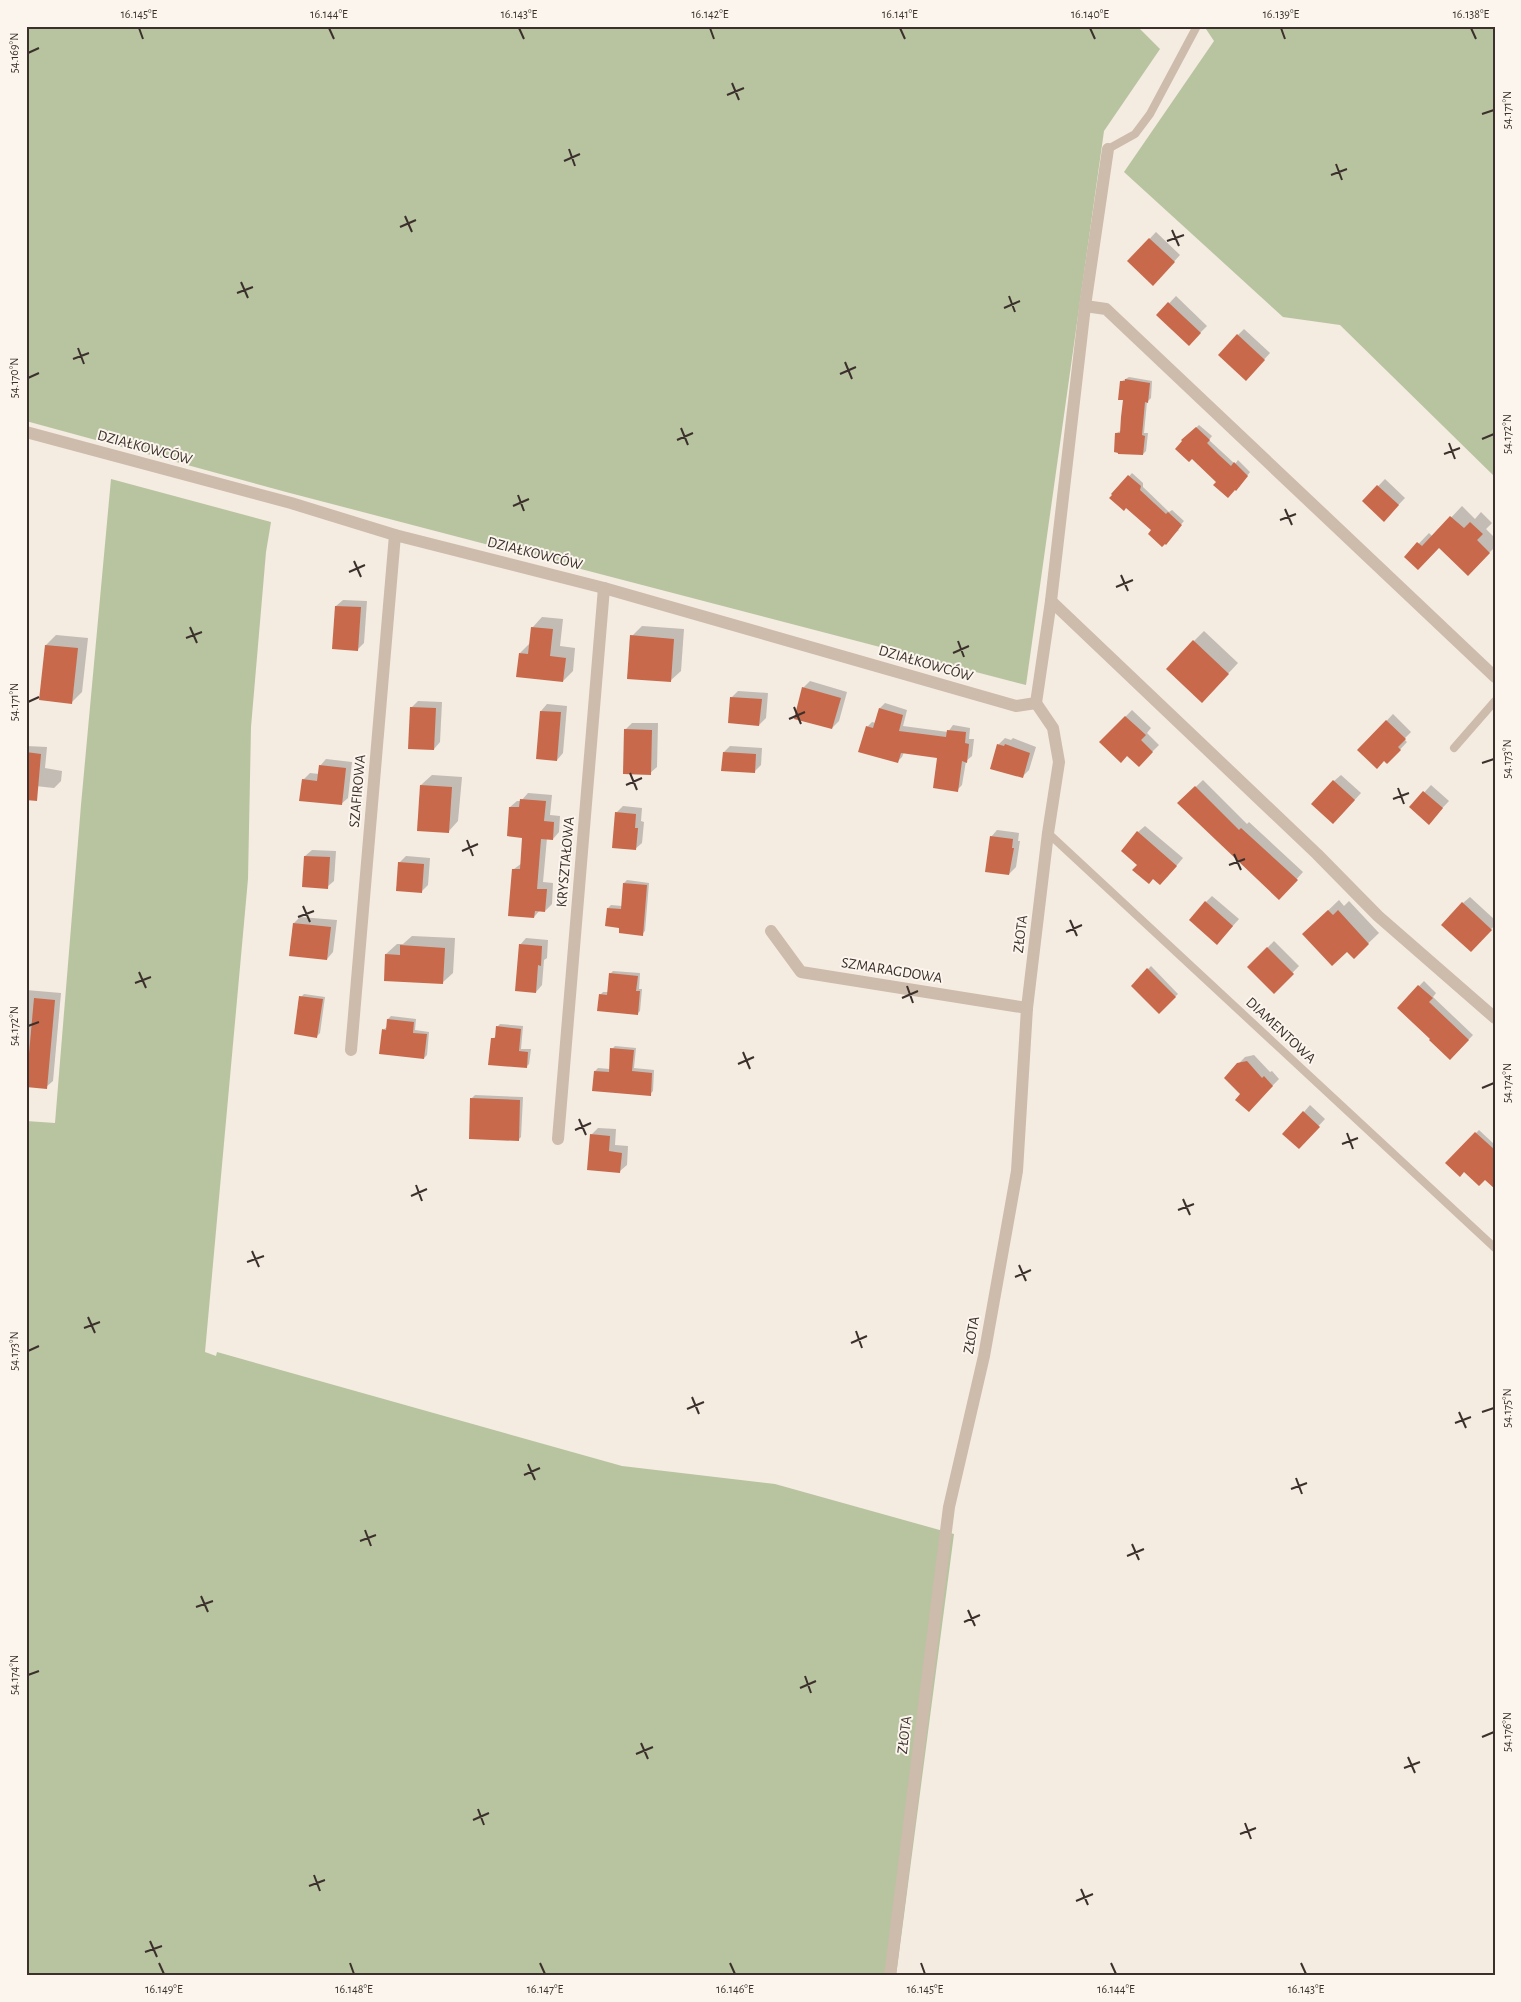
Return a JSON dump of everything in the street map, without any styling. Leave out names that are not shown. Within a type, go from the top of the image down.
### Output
[{"type":"street","points":[[1036,702],[1051,601],[1085,306],[1108,149]]},
{"type":"street","points":[[1085,306],[1106,309],[1495,677]]},
{"type":"street","name":"DZIAŁKOWCÓW","points":[[26,432],[291,503],[395,535],[604,588],[1016,706],[1036,702]]},
{"type":"street","name":"SZAFIROWA","points":[[351,1050],[395,535]]},
{"type":"street","name":"KRYSZTAŁOWA","points":[[558,1139],[604,588]]},
{"type":"street","points":[[1051,601],[1317,854],[1378,916],[1495,1018]]},
{"type":"street","name":"ZŁOTA","points":[[890,1976],[949,1507],[984,1356],[1017,1171],[1027,1008],[1048,833],[1059,762],[1053,728],[1036,702]]},
{"type":"street","name":"SZMARAGDOWA","points":[[771,932],[801,972],[1027,1008]]},
{"type":"lane","points":[[1108,149],[1135,134],[1150,114],[1197,26]]},
{"type":"lane","points":[[1454,748],[1495,701]]},
{"type":"lane","name":"DIAMENTOWA","points":[[1048,833],[1495,1248]]},
{"type":"green space","points":[[26,26],[1137,26],[1160,49],[1104,131],[1026,685],[286,492],[26,421]]},
{"type":"green space","points":[[1204,26],[1495,26],[1495,477],[1340,325],[1283,317],[1124,172],[1214,41]]},
{"type":"green space","points":[[111,479],[271,522],[266,552],[251,727],[248,879],[205,1352],[216,1356],[217,1352],[622,1466],[775,1484],[954,1534],[896,1976],[26,1976],[26,1121],[55,1123],[81,805]]},
{"type":"building","points":[[1149,238],[1175,262],[1153,286],[1127,261]]},
{"type":"building","points":[[1168,302],[1201,333],[1189,346],[1156,315]]},
{"type":"building","points":[[1237,334],[1265,360],[1246,381],[1218,355]]},
{"type":"building","points":[[1125,379],[1150,383],[1148,403],[1145,402],[1142,435],[1145,436],[1143,455],[1118,454],[1114,452],[1115,433],[1120,433],[1123,400],[1118,400],[1120,381],[1125,381]]},
{"type":"building","points":[[1196,427],[1210,440],[1207,443],[1219,455],[1231,466],[1234,462],[1248,476],[1228,498],[1213,485],[1216,482],[1192,459],[1189,462],[1175,449],[1181,440]]},
{"type":"building","points":[[1128,475],[1141,486],[1140,490],[1154,503],[1166,514],[1168,512],[1182,525],[1166,545],[1162,547],[1148,534],[1151,530],[1126,508],[1124,511],[1109,498]]},
{"type":"building","points":[[1377,485],[1399,505],[1384,522],[1362,501]]},
{"type":"building","points":[[1450,516],[1464,528],[1470,522],[1483,534],[1477,540],[1490,553],[1468,576],[1439,548],[1418,570],[1404,557],[1417,542],[1422,546]]},
{"type":"building","points":[[335,606],[361,607],[358,651],[332,649]]},
{"type":"building","points":[[531,627],[553,629],[550,656],[566,658],[563,682],[516,677],[519,653],[528,654]]},
{"type":"building","points":[[630,635],[674,639],[671,682],[627,679]]},
{"type":"building","points":[[1193,640],[1229,674],[1202,703],[1166,669]]},
{"type":"building","points":[[45,645],[78,648],[72,704],[39,700]]},
{"type":"building","points":[[802,687],[841,698],[832,729],[794,719]]},
{"type":"building","points":[[730,697],[762,699],[759,726],[728,723]]},
{"type":"building","points":[[410,707],[436,708],[434,750],[408,749]]},
{"type":"building","points":[[879,708],[903,715],[899,731],[946,737],[947,730],[966,732],[965,743],[969,744],[967,763],[962,761],[958,792],[933,788],[937,758],[901,753],[898,763],[858,752],[866,726],[873,728]]},
{"type":"building","points":[[540,711],[561,712],[557,761],[536,759]]},
{"type":"building","points":[[1125,716],[1146,735],[1141,740],[1153,752],[1139,767],[1127,756],[1121,763],[1099,742]]},
{"type":"building","points":[[1386,720],[1406,739],[1398,747],[1401,750],[1387,764],[1384,761],[1377,769],[1357,750]]},
{"type":"building","points":[[624,729],[652,730],[651,775],[623,774]]},
{"type":"building","points":[[997,744],[1004,746],[1005,744],[1030,753],[1023,778],[990,769]]},
{"type":"building","points":[[26,752],[41,754],[37,801],[26,800]]},
{"type":"building","points":[[723,752],[756,754],[755,773],[721,771]]},
{"type":"building","points":[[319,765],[346,768],[342,805],[299,801],[302,779],[317,781]]},
{"type":"building","points":[[1333,780],[1355,800],[1333,824],[1311,804]]},
{"type":"building","points":[[420,785],[452,787],[449,833],[417,831]]},
{"type":"building","points":[[1195,786],[1239,830],[1241,828],[1298,880],[1279,900],[1177,803]]},
{"type":"building","points":[[1423,791],[1443,808],[1429,825],[1409,807]]},
{"type":"building","points":[[520,799],[546,801],[544,821],[554,822],[553,840],[541,839],[537,889],[547,889],[545,912],[535,911],[534,918],[508,916],[512,869],[520,869],[522,838],[507,836],[509,807],[519,807]]},
{"type":"building","points":[[615,812],[636,814],[635,828],[638,828],[636,850],[612,848]]},
{"type":"building","points":[[1137,831],[1177,866],[1160,885],[1153,879],[1149,884],[1132,870],[1137,865],[1121,851]]},
{"type":"building","points":[[990,836],[1013,839],[1012,848],[1014,848],[1009,875],[985,872]]},
{"type":"building","points":[[304,856],[330,857],[328,889],[302,887]]},
{"type":"building","points":[[398,862],[424,864],[422,893],[396,891]]},
{"type":"building","points":[[623,883],[647,885],[643,936],[619,933],[619,928],[605,926],[607,908],[621,909]]},
{"type":"building","points":[[1205,901],[1233,926],[1217,945],[1189,920]]},
{"type":"building","points":[[1462,902],[1492,930],[1471,952],[1441,925]]},
{"type":"building","points":[[1328,910],[1333,915],[1338,910],[1369,944],[1354,959],[1347,952],[1332,966],[1302,934]]},
{"type":"building","points":[[293,923],[331,927],[327,960],[289,956]]},
{"type":"building","points":[[519,944],[542,946],[541,966],[538,965],[536,993],[515,991]]},
{"type":"building","points":[[400,945],[445,948],[443,984],[384,981],[385,954],[400,955]]},
{"type":"building","points":[[1267,947],[1294,974],[1274,994],[1247,967]]},
{"type":"building","points":[[1147,968],[1176,997],[1159,1014],[1131,986]]},
{"type":"building","points":[[609,973],[638,976],[636,991],[640,991],[638,1015],[597,1011],[599,994],[607,995]]},
{"type":"building","points":[[1418,985],[1433,998],[1429,1002],[1469,1040],[1450,1060],[1397,1008]]},
{"type":"building","points":[[299,996],[323,999],[317,1038],[294,1034]]},
{"type":"building","points":[[34,998],[55,1000],[47,1089],[26,1087]]},
{"type":"building","points":[[387,1019],[414,1022],[413,1033],[427,1034],[424,1059],[379,1054],[382,1029],[386,1030]]},
{"type":"building","points":[[496,1026],[521,1029],[519,1051],[528,1052],[527,1068],[488,1065],[491,1038],[495,1038]]},
{"type":"building","points":[[610,1048],[634,1050],[632,1071],[652,1073],[651,1096],[592,1091],[594,1071],[609,1072]]},
{"type":"building","points":[[1247,1061],[1262,1078],[1264,1076],[1273,1086],[1249,1112],[1235,1100],[1240,1094],[1224,1078],[1237,1063]]},
{"type":"building","points":[[470,1098],[520,1100],[519,1141],[469,1139]]},
{"type":"building","points":[[1303,1111],[1320,1127],[1299,1149],[1282,1134]]},
{"type":"building","points":[[1475,1132],[1495,1150],[1495,1189],[1485,1180],[1479,1186],[1464,1172],[1460,1177],[1445,1163]]},
{"type":"building","points":[[590,1134],[610,1136],[609,1151],[622,1153],[620,1173],[587,1170]]}]
